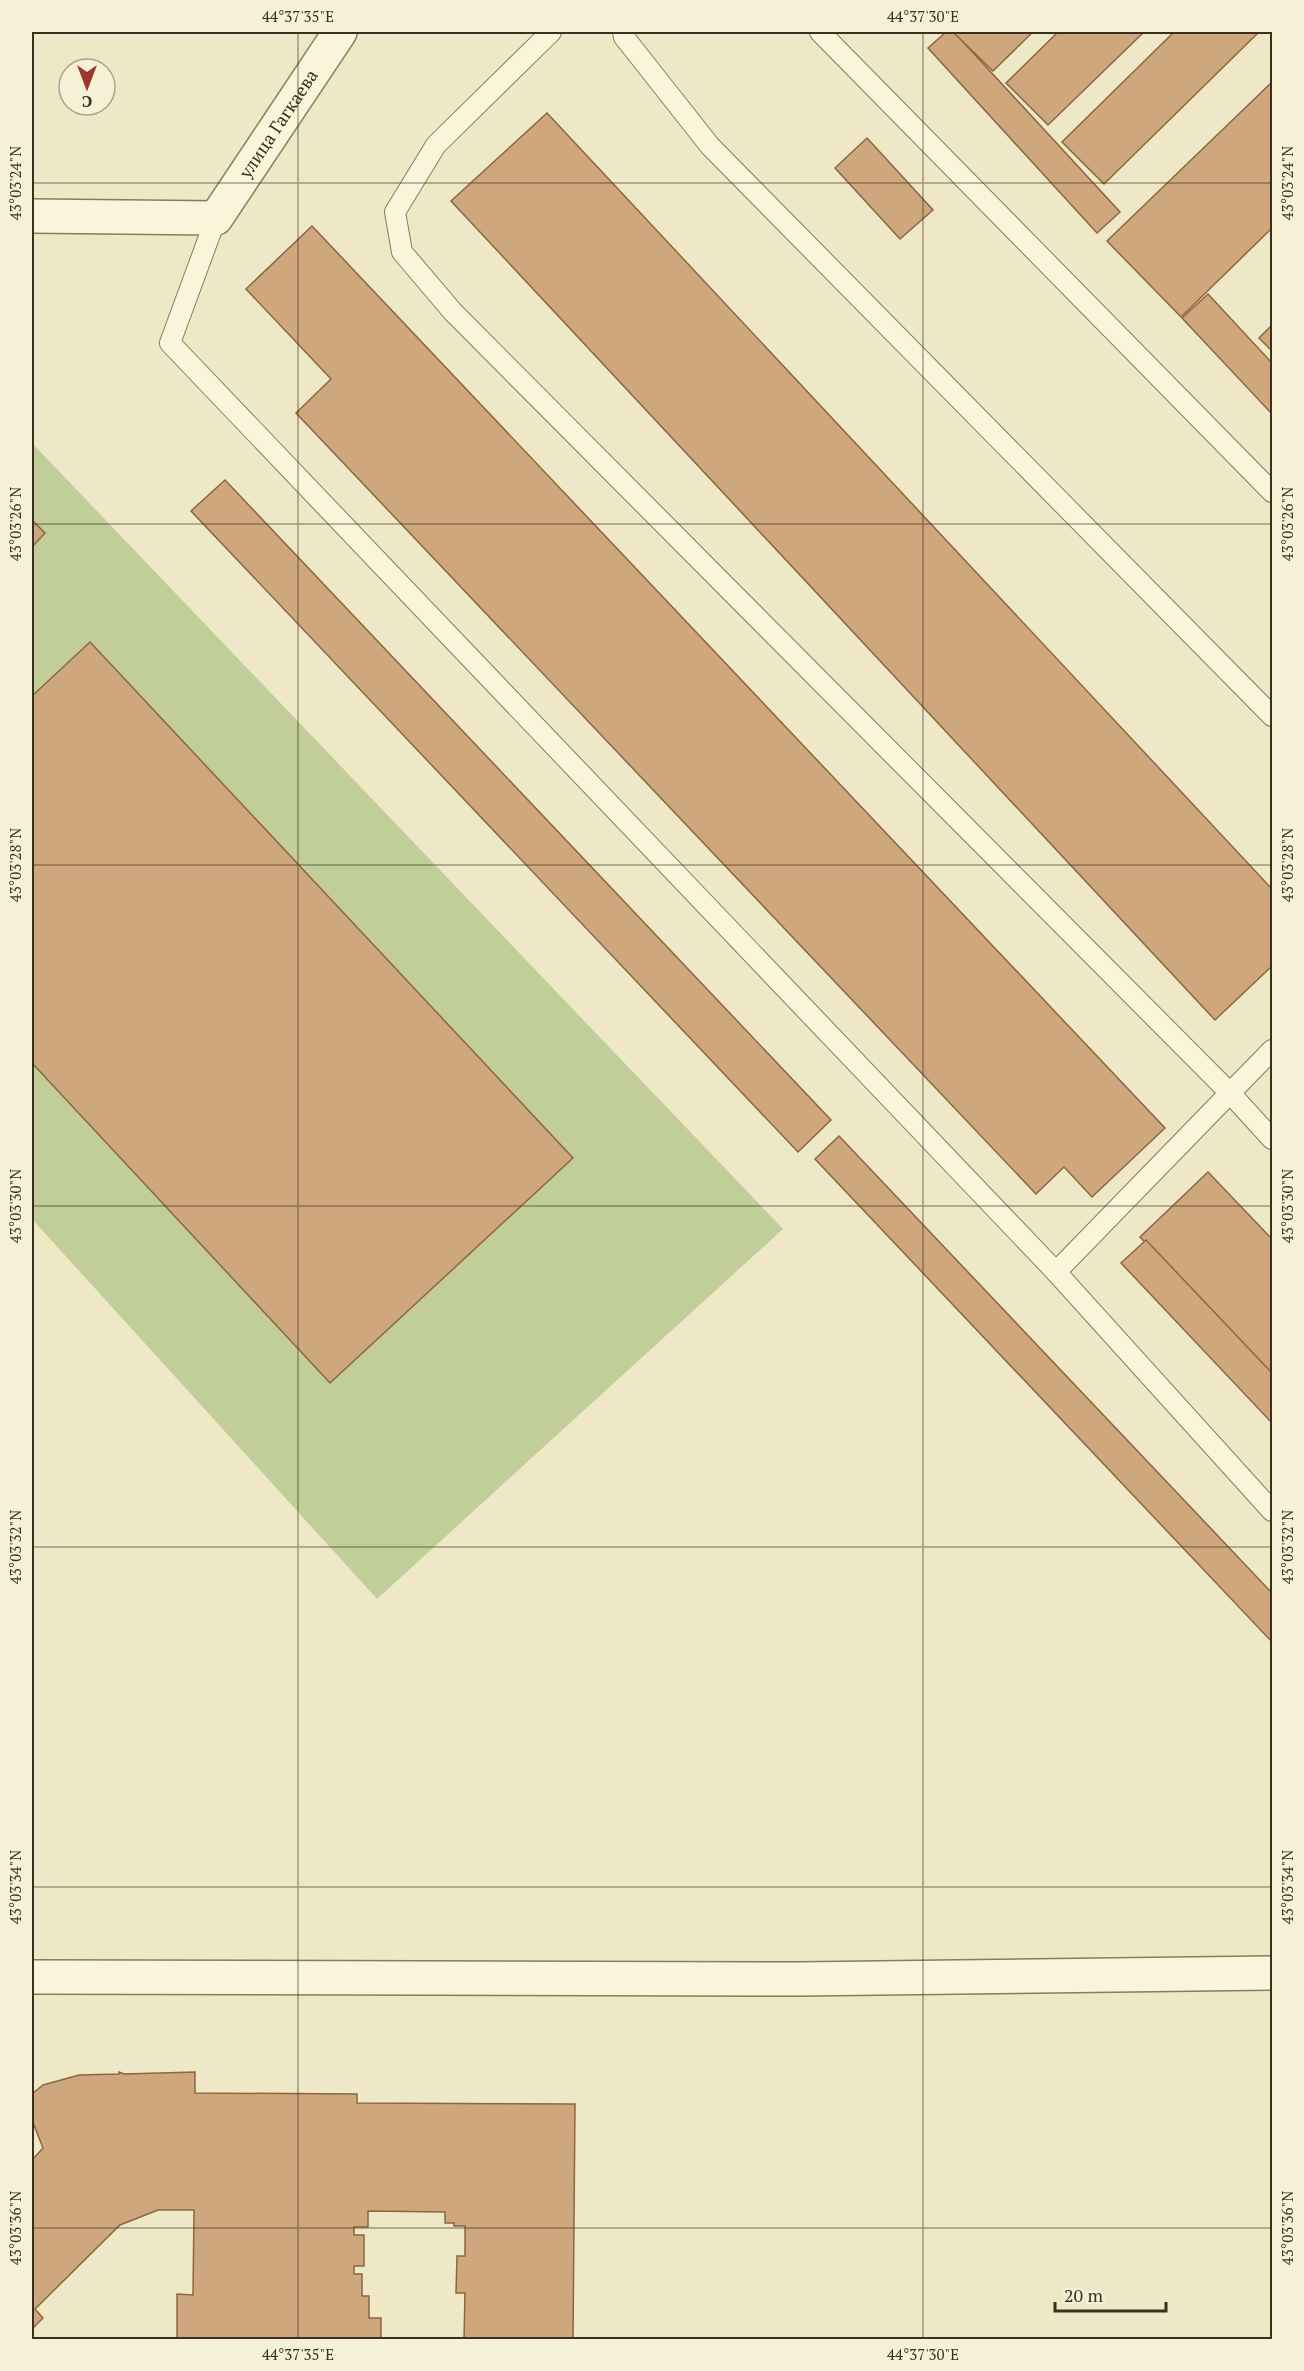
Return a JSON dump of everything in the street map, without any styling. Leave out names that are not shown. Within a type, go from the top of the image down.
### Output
[{"type":"street","name":"улица Гагкаева","points":[[216,218],[340,32]]},
{"type":"street","points":[[32,216],[216,218]]},
{"type":"street","points":[[32,1977],[799,1978],[1272,1973]]},
{"type":"lane","points":[[551,32],[436,145],[395,212],[402,252],[453,312],[1230,1093],[1272,1138]]},
{"type":"lane","points":[[623,32],[624,37],[710,146],[1272,716]]},
{"type":"lane","points":[[820,32],[1272,492]]},
{"type":"lane","points":[[216,218],[170,343],[1056,1272],[1272,1511]]},
{"type":"lane","points":[[1056,1272],[1272,1050]]},
{"type":"green space","points":[[32,443],[783,1229],[377,1599],[32,1219]]},
{"type":"building","points":[[946,32],[954,32],[1120,212],[1097,233],[928,48]]},
{"type":"building","points":[[953,32],[1033,32],[993,71]]},
{"type":"building","points":[[1058,32],[1144,32],[1048,125],[1006,83]]},
{"type":"building","points":[[1174,32],[1259,32],[1104,184],[1062,142]]},
{"type":"building","points":[[1272,82],[1272,228],[1181,317],[1107,241]]},
{"type":"building","points":[[547,113],[1272,889],[1272,966],[1215,1020],[451,201]]},
{"type":"building","points":[[867,138],[933,210],[900,239],[835,168]]},
{"type":"building","points":[[312,226],[1165,1128],[1092,1197],[1064,1167],[1036,1194],[296,413],[331,379],[246,289]]},
{"type":"building","points":[[1208,294],[1272,363],[1272,414],[1182,318]]},
{"type":"building","points":[[1272,325],[1272,351],[1259,338]]},
{"type":"building","points":[[225,480],[831,1120],[798,1152],[191,511]]},
{"type":"building","points":[[32,520],[45,533],[32,547]]},
{"type":"building","points":[[90,642],[573,1158],[330,1383],[32,1063],[32,696]]},
{"type":"building","points":[[839,1136],[1272,1593],[1272,1642],[815,1159]]},
{"type":"building","points":[[1208,1172],[1272,1239],[1272,1374],[1140,1237]]},
{"type":"building","points":[[1146,1240],[1272,1373],[1272,1423],[1121,1263]]},
{"type":"building","points":[[119,2072],[124,2074],[195,2072],[195,2093],[357,2094],[357,2103],[575,2104],[573,2340],[464,2340],[465,2293],[456,2293],[457,2256],[465,2256],[465,2226],[445,2223],[445,2212],[368,2211],[368,2227],[354,2227],[354,2235],[364,2235],[364,2266],[354,2266],[354,2274],[362,2274],[362,2296],[369,2296],[369,2318],[381,2318],[381,2340],[177,2340],[177,2294],[193,2295],[194,2210],[158,2210],[120,2225],[35,2309],[43,2318],[32,2329],[32,2160],[43,2148],[32,2120],[32,2094],[43,2085],[79,2075],[119,2074]]}]
